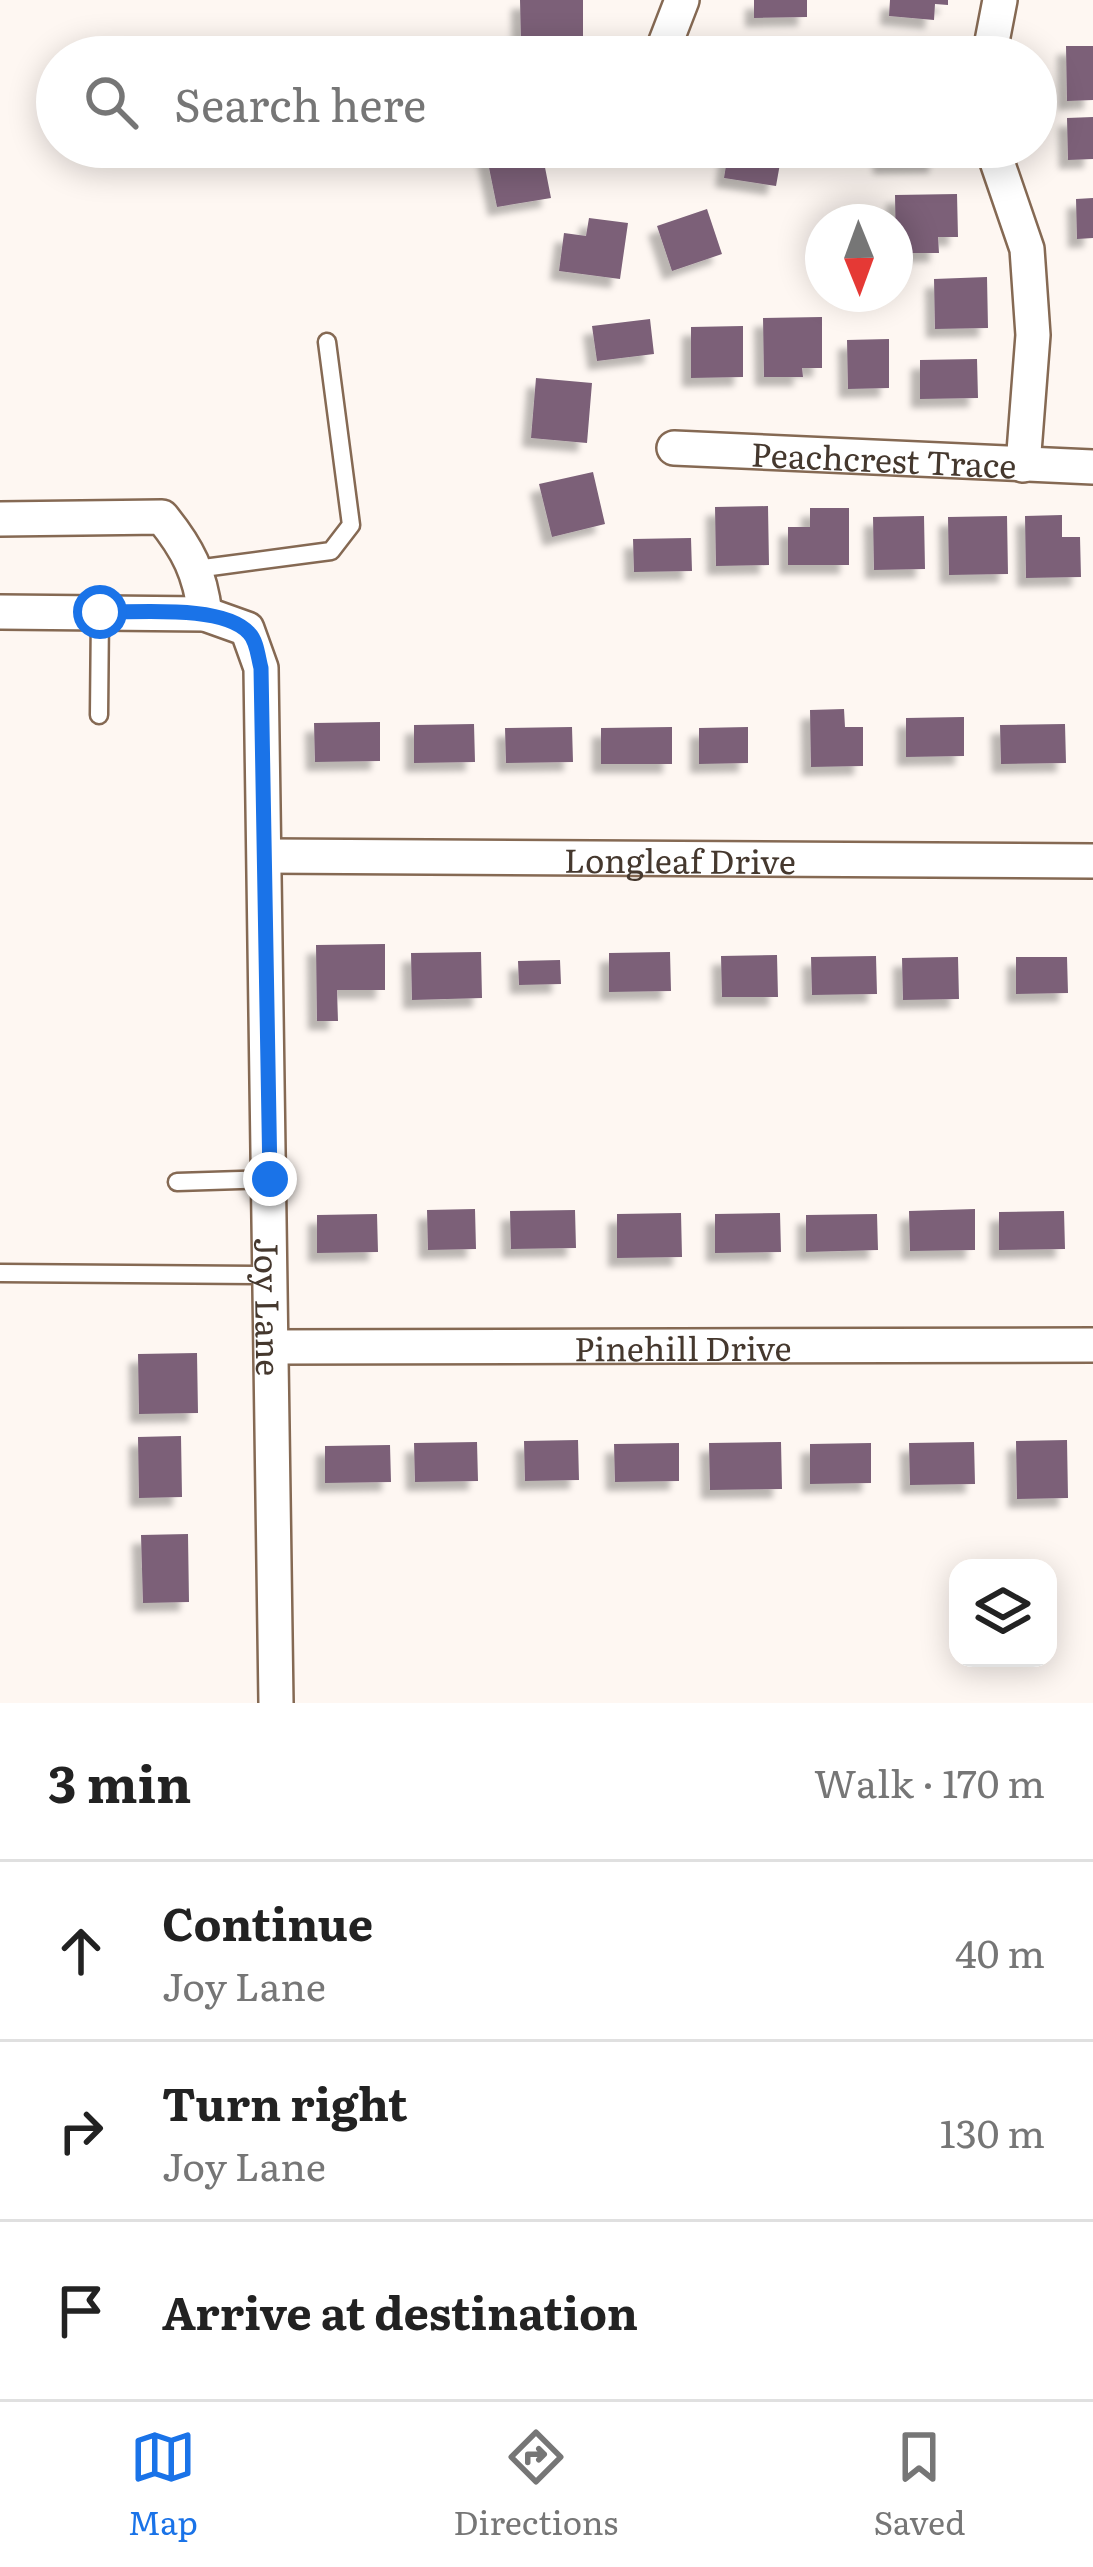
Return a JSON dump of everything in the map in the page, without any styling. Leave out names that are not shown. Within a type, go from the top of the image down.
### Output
[{"type":"street","points":[[668,36],[682,0]]},
{"type":"street","points":[[993,36],[1000,0]]},
{"type":"street","points":[[999,168],[1027,249],[1034,335],[1023,465]]},
{"type":"street","name":"Peachcrest Trace","points":[[674,448],[1093,467]]},
{"type":"street","points":[[0,519],[162,518],[196,569],[205,614],[0,612]]},
{"type":"street","name":"Joy Lane","points":[[205,614],[247,629],[261,668],[276,1703]]},
{"type":"street","name":"Longleaf Drive","points":[[266,856],[1093,861]]},
{"type":"street","name":"Pinehill Drive","points":[[272,1347],[1093,1345]]},
{"type":"lane","points":[[196,569],[331,551],[351,525],[327,342]]},
{"type":"lane","points":[[99,715],[100,612]]},
{"type":"lane","points":[[177,1182],[270,1179]]},
{"type":"lane","points":[[0,1273],[272,1276]]},
{"type":"building","points":[[520,0],[583,0],[583,36],[521,36]]},
{"type":"building","points":[[754,0],[807,0],[807,17],[754,18]]},
{"type":"building","points":[[890,0],[948,0],[948,5],[935,4],[934,20],[889,16]]},
{"type":"building","points":[[1066,46],[1093,46],[1093,100],[1067,101]]},
{"type":"building","points":[[1093,117],[1093,159],[1068,160],[1067,118]]},
{"type":"building","points":[[489,168],[545,168],[551,198],[497,207]]},
{"type":"building","points":[[726,168],[779,168],[776,186],[724,178]]},
{"type":"building","points":[[957,194],[958,237],[938,237],[939,253],[913,253],[913,204],[895,204],[895,195]]},
{"type":"building","points":[[1093,198],[1093,238],[1077,239],[1076,199]]},
{"type":"building","points":[[707,209],[722,254],[672,271],[657,226]]},
{"type":"building","points":[[589,218],[628,223],[620,279],[559,271],[564,233],[586,236]]},
{"type":"building","points":[[987,277],[988,328],[935,329],[934,279]]},
{"type":"building","points":[[822,317],[822,368],[802,368],[803,377],[764,377],[763,318]]},
{"type":"building","points":[[650,319],[654,354],[597,361],[592,326]]},
{"type":"building","points":[[743,326],[743,377],[691,378],[691,327]]},
{"type":"building","points":[[889,339],[889,388],[848,389],[847,340]]},
{"type":"building","points":[[977,359],[978,398],[920,399],[920,360]]},
{"type":"building","points":[[536,378],[592,383],[587,443],[531,438]]},
{"type":"building","points":[[593,472],[605,524],[552,537],[539,484]]},
{"type":"building","points":[[768,506],[769,565],[716,566],[715,507]]},
{"type":"building","points":[[810,508],[849,508],[849,565],[788,565],[788,527],[810,527]]},
{"type":"building","points":[[1062,515],[1062,537],[1080,537],[1081,577],[1026,578],[1025,516]]},
{"type":"building","points":[[924,516],[925,569],[874,570],[873,517]]},
{"type":"building","points":[[1007,516],[1008,574],[949,575],[948,517]]},
{"type":"building","points":[[691,538],[692,571],[634,572],[633,539]]},
{"type":"building","points":[[844,709],[845,727],[863,727],[863,766],[811,767],[810,710]]},
{"type":"building","points":[[964,717],[964,756],[906,757],[906,718]]},
{"type":"building","points":[[380,722],[380,761],[315,762],[314,723]]},
{"type":"building","points":[[474,724],[475,762],[414,763],[414,725]]},
{"type":"building","points":[[1065,724],[1066,763],[1001,764],[1000,725]]},
{"type":"building","points":[[572,727],[573,762],[506,763],[505,728]]},
{"type":"building","points":[[672,727],[672,764],[601,764],[601,728]]},
{"type":"building","points":[[748,727],[748,763],[699,764],[699,728]]},
{"type":"building","points":[[385,944],[385,990],[337,990],[338,1021],[317,1021],[316,945]]},
{"type":"building","points":[[481,952],[482,998],[412,1000],[411,953]]},
{"type":"building","points":[[670,952],[671,991],[609,992],[609,953]]},
{"type":"building","points":[[777,955],[778,997],[722,997],[721,956]]},
{"type":"building","points":[[876,956],[877,994],[812,995],[811,957]]},
{"type":"building","points":[[958,957],[959,999],[903,1000],[902,958]]},
{"type":"building","points":[[1016,957],[1067,957],[1068,993],[1016,994]]},
{"type":"building","points":[[560,960],[561,984],[519,985],[518,961]]},
{"type":"building","points":[[475,1209],[476,1249],[428,1250],[427,1210]]},
{"type":"building","points":[[975,1209],[975,1250],[910,1251],[909,1211]]},
{"type":"building","points":[[575,1210],[576,1248],[511,1249],[510,1211]]},
{"type":"building","points":[[1064,1211],[1065,1249],[999,1250],[999,1212]]},
{"type":"building","points":[[681,1213],[682,1257],[617,1258],[617,1214]]},
{"type":"building","points":[[780,1213],[781,1252],[715,1253],[715,1214]]},
{"type":"building","points":[[377,1214],[378,1252],[317,1253],[317,1215]]},
{"type":"building","points":[[877,1214],[878,1250],[806,1252],[806,1215]]},
{"type":"building","points":[[197,1353],[198,1413],[139,1414],[138,1354]]},
{"type":"building","points":[[181,1436],[182,1497],[139,1498],[138,1437]]},
{"type":"building","points":[[578,1440],[579,1480],[525,1481],[524,1441]]},
{"type":"building","points":[[1067,1440],[1068,1498],[1017,1499],[1016,1441]]},
{"type":"building","points":[[477,1442],[478,1481],[415,1482],[414,1443]]},
{"type":"building","points":[[781,1442],[782,1489],[710,1490],[709,1443]]},
{"type":"building","points":[[974,1442],[975,1484],[910,1485],[909,1443]]},
{"type":"building","points":[[679,1443],[679,1481],[615,1482],[614,1444]]},
{"type":"building","points":[[871,1443],[871,1483],[810,1484],[810,1444]]},
{"type":"building","points":[[390,1445],[391,1482],[325,1483],[325,1446]]},
{"type":"building","points":[[188,1534],[189,1602],[143,1603],[141,1535]]},
{"type":"route","points":[[100,612],[205,614],[247,629],[254,640],[261,668],[270,1179]]}]
